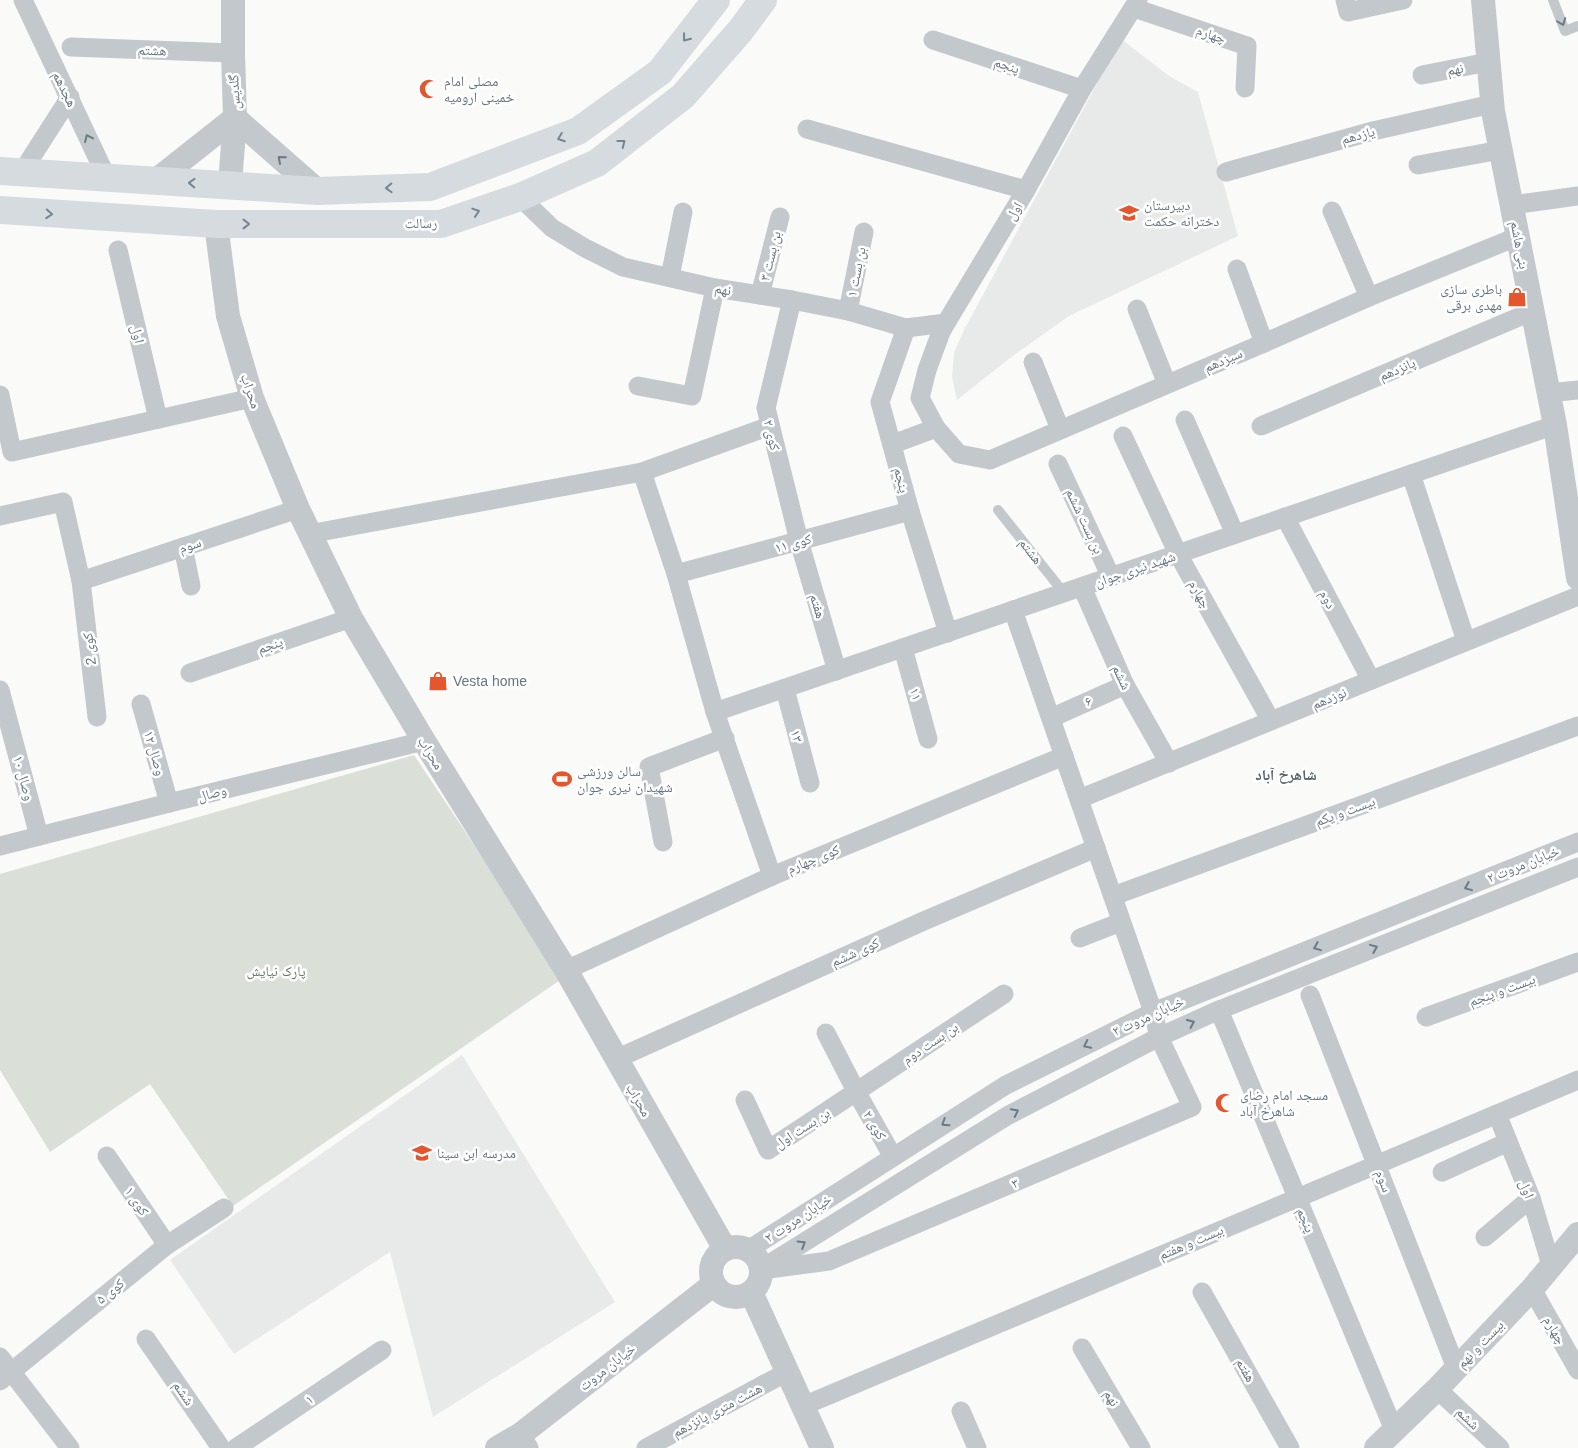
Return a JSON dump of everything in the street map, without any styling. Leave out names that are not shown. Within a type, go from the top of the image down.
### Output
[{"type":"main road","points":[[11,172],[154,182],[230,184],[318,191],[430,187],[578,131],[660,72],[716,0]]},
{"type":"main road","name":"رسالت","points":[[0,210],[216,224],[441,224],[520,197],[597,163],[683,96],[740,31],[763,0]]},
{"type":"main road","points":[[430,187],[441,224]]},
{"type":"street","name":"هجدهم","points":[[23,0],[107,178]]},
{"type":"street","name":"گلدیس","points":[[230,184],[236,118],[232,0]]},
{"type":"street","points":[[1345,0],[1348,12],[1403,0]]},
{"type":"street","name":"بنی هاشم","points":[[1483,0],[1492,104],[1555,425],[1578,578]]},
{"type":"street","name":"چهارم","points":[[1136,4],[1247,46],[1245,88]]},
{"type":"street","name":"اول","points":[[936,428],[920,398],[940,332],[1026,190],[1082,90],[1136,4]]},
{"type":"street","name":"پنجم","points":[[933,40],[1082,90]]},
{"type":"street","name":"هشتم","points":[[71,47],[233,53]]},
{"type":"street","name":"نهم","points":[[1422,75],[1488,62]]},
{"type":"street","points":[[11,172],[70,97]]},
{"type":"street","name":"یازدهم","points":[[1226,172],[1373,131],[1492,104]]},
{"type":"street","points":[[154,182],[236,118],[318,191]]},
{"type":"street","points":[[807,129],[1026,190]]},
{"type":"street","points":[[1418,165],[1501,150]]},
{"type":"street","points":[[1512,205],[1578,196]]},
{"type":"street","name":"نهم","points":[[520,197],[552,228],[585,248],[623,267],[715,288],[848,311],[906,328],[946,323]]},
{"type":"street","points":[[1332,211],[1368,297]]},
{"type":"street","points":[[670,277],[683,212]]},
{"type":"street","name":"بن بست ۳","points":[[760,295],[780,217]]},
{"type":"street","name":"محراب","points":[[216,224],[228,316],[252,398],[309,534],[351,618],[424,741],[566,970],[724,1249]]},
{"type":"street","name":"بن بست ۱","points":[[848,311],[864,232]]},
{"type":"street","name":"سیزدهم","points":[[936,428],[959,454],[990,460],[1264,344],[1368,297],[1518,236]]},
{"type":"street","name":"اول","points":[[118,250],[158,419]]},
{"type":"street","points":[[1237,269],[1264,344]]},
{"type":"street","points":[[638,386],[692,396],[715,288]]},
{"type":"street","name":"کوی ۲","points":[[792,300],[766,408],[799,541]]},
{"type":"street","points":[[1137,309],[1166,384]]},
{"type":"street","name":"پانزدهم","points":[[1261,426],[1533,311]]},
{"type":"street","name":"پنجم","points":[[906,328],[880,402],[910,511],[948,633]]},
{"type":"street","points":[[1033,362],[1060,430]]},
{"type":"street","points":[[1549,393],[1578,390]]},
{"type":"street","points":[[0,395],[12,452],[252,398]]},
{"type":"street","points":[[1185,420],[1235,534]]},
{"type":"street","name":"شهید نیری جوان","points":[[716,712],[1555,425]]},
{"type":"street","points":[[309,534],[642,472],[770,426]]},
{"type":"street","points":[[892,444],[936,428]]},
{"type":"street","name":"چهارم","points":[[1123,436],[1178,554],[1271,721]]},
{"type":"street","name":"بن بست ششم","points":[[1058,464],[1111,577]]},
{"type":"street","points":[[642,472],[676,574],[716,712],[772,876]]},
{"type":"street","points":[[1411,474],[1466,641]]},
{"type":"street","name":"کوی 2","points":[[0,516],[63,502],[81,581],[97,717]]},
{"type":"street","name":"سوم","points":[[81,581],[298,509]]},
{"type":"street","name":"کوی ۱۱","points":[[676,574],[910,511]]},
{"type":"street","name":"دوم","points":[[1285,517],[1371,680]]},
{"type":"street","name":"هفتم","points":[[799,541],[836,671]]},
{"type":"street","points":[[183,547],[191,586]]},
{"type":"street","name":"ششم","points":[[1082,587],[1125,685],[1169,763]]},
{"type":"street","name":"نوزدهم","points":[[1079,800],[1578,596]]},
{"type":"street","points":[[1013,610],[1153,1012],[1159,1037]]},
{"type":"street","name":"پنجم","points":[[190,672],[351,618]]},
{"type":"street","name":"۱۱","points":[[903,648],[928,739]]},
{"type":"street","name":"۶","points":[[1051,718],[1125,685]]},
{"type":"street","name":"۱۳","points":[[785,689],[810,783]]},
{"type":"street","name":"وصال ۱۰","points":[[0,690],[39,836]]},
{"type":"street","name":"وصال ۱۲","points":[[141,704],[169,803]]},
{"type":"street","name":"بیست و یکم","points":[[1112,896],[1578,726]]},
{"type":"street","points":[[663,842],[649,767],[725,738]]},
{"type":"street","name":"وصال","points":[[0,846],[424,741]]},
{"type":"street","name":"کوی چهارم","points":[[566,970],[772,876],[1064,756]]},
{"type":"street","name":"خیابان مروت ۲","points":[[748,1250],[1006,1084],[1153,1012],[1578,842]]},
{"type":"street","name":"کوی ششم","points":[[616,1060],[926,920],[1096,848]]},
{"type":"street","name":"خیابان مروت ۲","points":[[761,1270],[1007,1116],[1159,1037],[1219,1010],[1578,867]]},
{"type":"street","points":[[1080,938],[1121,922]]},
{"type":"street","name":"بیست و پنجم","points":[[1426,1017],[1578,962]]},
{"type":"street","name":"بن بست دوم","points":[[857,1093],[1004,994]]},
{"type":"street","name":"سوم","points":[[1310,995],[1456,1368]]},
{"type":"street","name":"پنجم","points":[[1219,1010],[1394,1430]]},
{"type":"street","name":"کوی ۲","points":[[826,1032],[893,1157]]},
{"type":"street","name":"۳","points":[[761,1270],[828,1260],[1192,1107],[1159,1037]]},
{"type":"street","name":"بیست و هفتم","points":[[804,1406],[1578,1080]]},
{"type":"street","name":"بن بست اول","points":[[745,1100],[768,1150],[857,1093]]},
{"type":"street","name":"اول","points":[[1497,1114],[1531,1198],[1552,1265]]},
{"type":"street","points":[[1442,1172],[1508,1142]]},
{"type":"street","name":"کوی ۱","points":[[107,1156],[167,1245]]},
{"type":"street","points":[[1485,1237],[1531,1198]]},
{"type":"street","name":"کوی ۵","points":[[4,1370],[167,1245],[224,1208]]},
{"type":"street","name":"بیست و نهم","points":[[1376,1448],[1437,1389],[1532,1290],[1578,1234]]},
{"type":"street","points":[[732,1247],[748,1250],[759,1262],[761,1270],[757,1286],[743,1296],[735,1297],[719,1291],[711,1276],[713,1260],[724,1249],[732,1247]]},
{"type":"street","name":"خیابان مروت","points":[[497,1448],[525,1441],[714,1284]]},
{"type":"street","name":"چهارم","points":[[1532,1290],[1578,1370]]},
{"type":"street","points":[[751,1292],[822,1448]]},
{"type":"street","name":"هفتم","points":[[1202,1292],[1290,1448]]},
{"type":"street","name":"ششم","points":[[146,1339],[221,1448]]},
{"type":"street","name":"نهم","points":[[1082,1348],[1141,1448]]},
{"type":"street","name":"۱","points":[[236,1448],[382,1350]]},
{"type":"street","points":[[4,1370],[70,1448]]},
{"type":"street","name":"هشت متری پانزدهم","points":[[657,1445],[787,1372]]},
{"type":"street","name":"ششم","points":[[1437,1389],[1500,1448]]},
{"type":"street","points":[[961,1411],[977,1448]]},
{"type":"lane","points":[[1553,0],[1565,31],[1578,26]]},
{"type":"lane","name":"هشتم","points":[[998,510],[1064,593]]},
{"type":"shaded area","name":"دبیرستان دخترانه حکمت","points":[[1121,39],[1169,76],[1198,92],[1238,236],[1069,316],[1010,358],[957,400],[952,377],[954,353],[964,330]]},
{"type":"shaded area","name":"مدرسه ابن سینا","points":[[462,1055],[615,1302],[433,1417],[390,1252],[234,1354],[170,1260]]},
{"type":"green space","name":"پارک نیایش","points":[[414,755],[563,978],[233,1206],[150,1084],[50,1152],[0,1070],[0,874]]},
{"type":"place","name":"مصلی امام خمینی ارومیه","points":[[429,89]]},
{"type":"place","name":"دبیرستان دخترانه حکمت","points":[[1129,213]]},
{"type":"place","name":"باطری سازی مهدی برقی","points":[[1517,297]]},
{"type":"place","name":"Vesta home","points":[[438,681]]},
{"type":"place","name":"سالن ورزشی شهیدان نیری جوان","points":[[562,779]]},
{"type":"place","name":"مسجد امام رضای شاهرخ آباد","points":[[1225,1103]]},
{"type":"place","name":"مدرسه ابن سینا","points":[[422,1153]]},
{"type":"district","name":"شاهرخ آباد","points":[[1286,775]]}]
